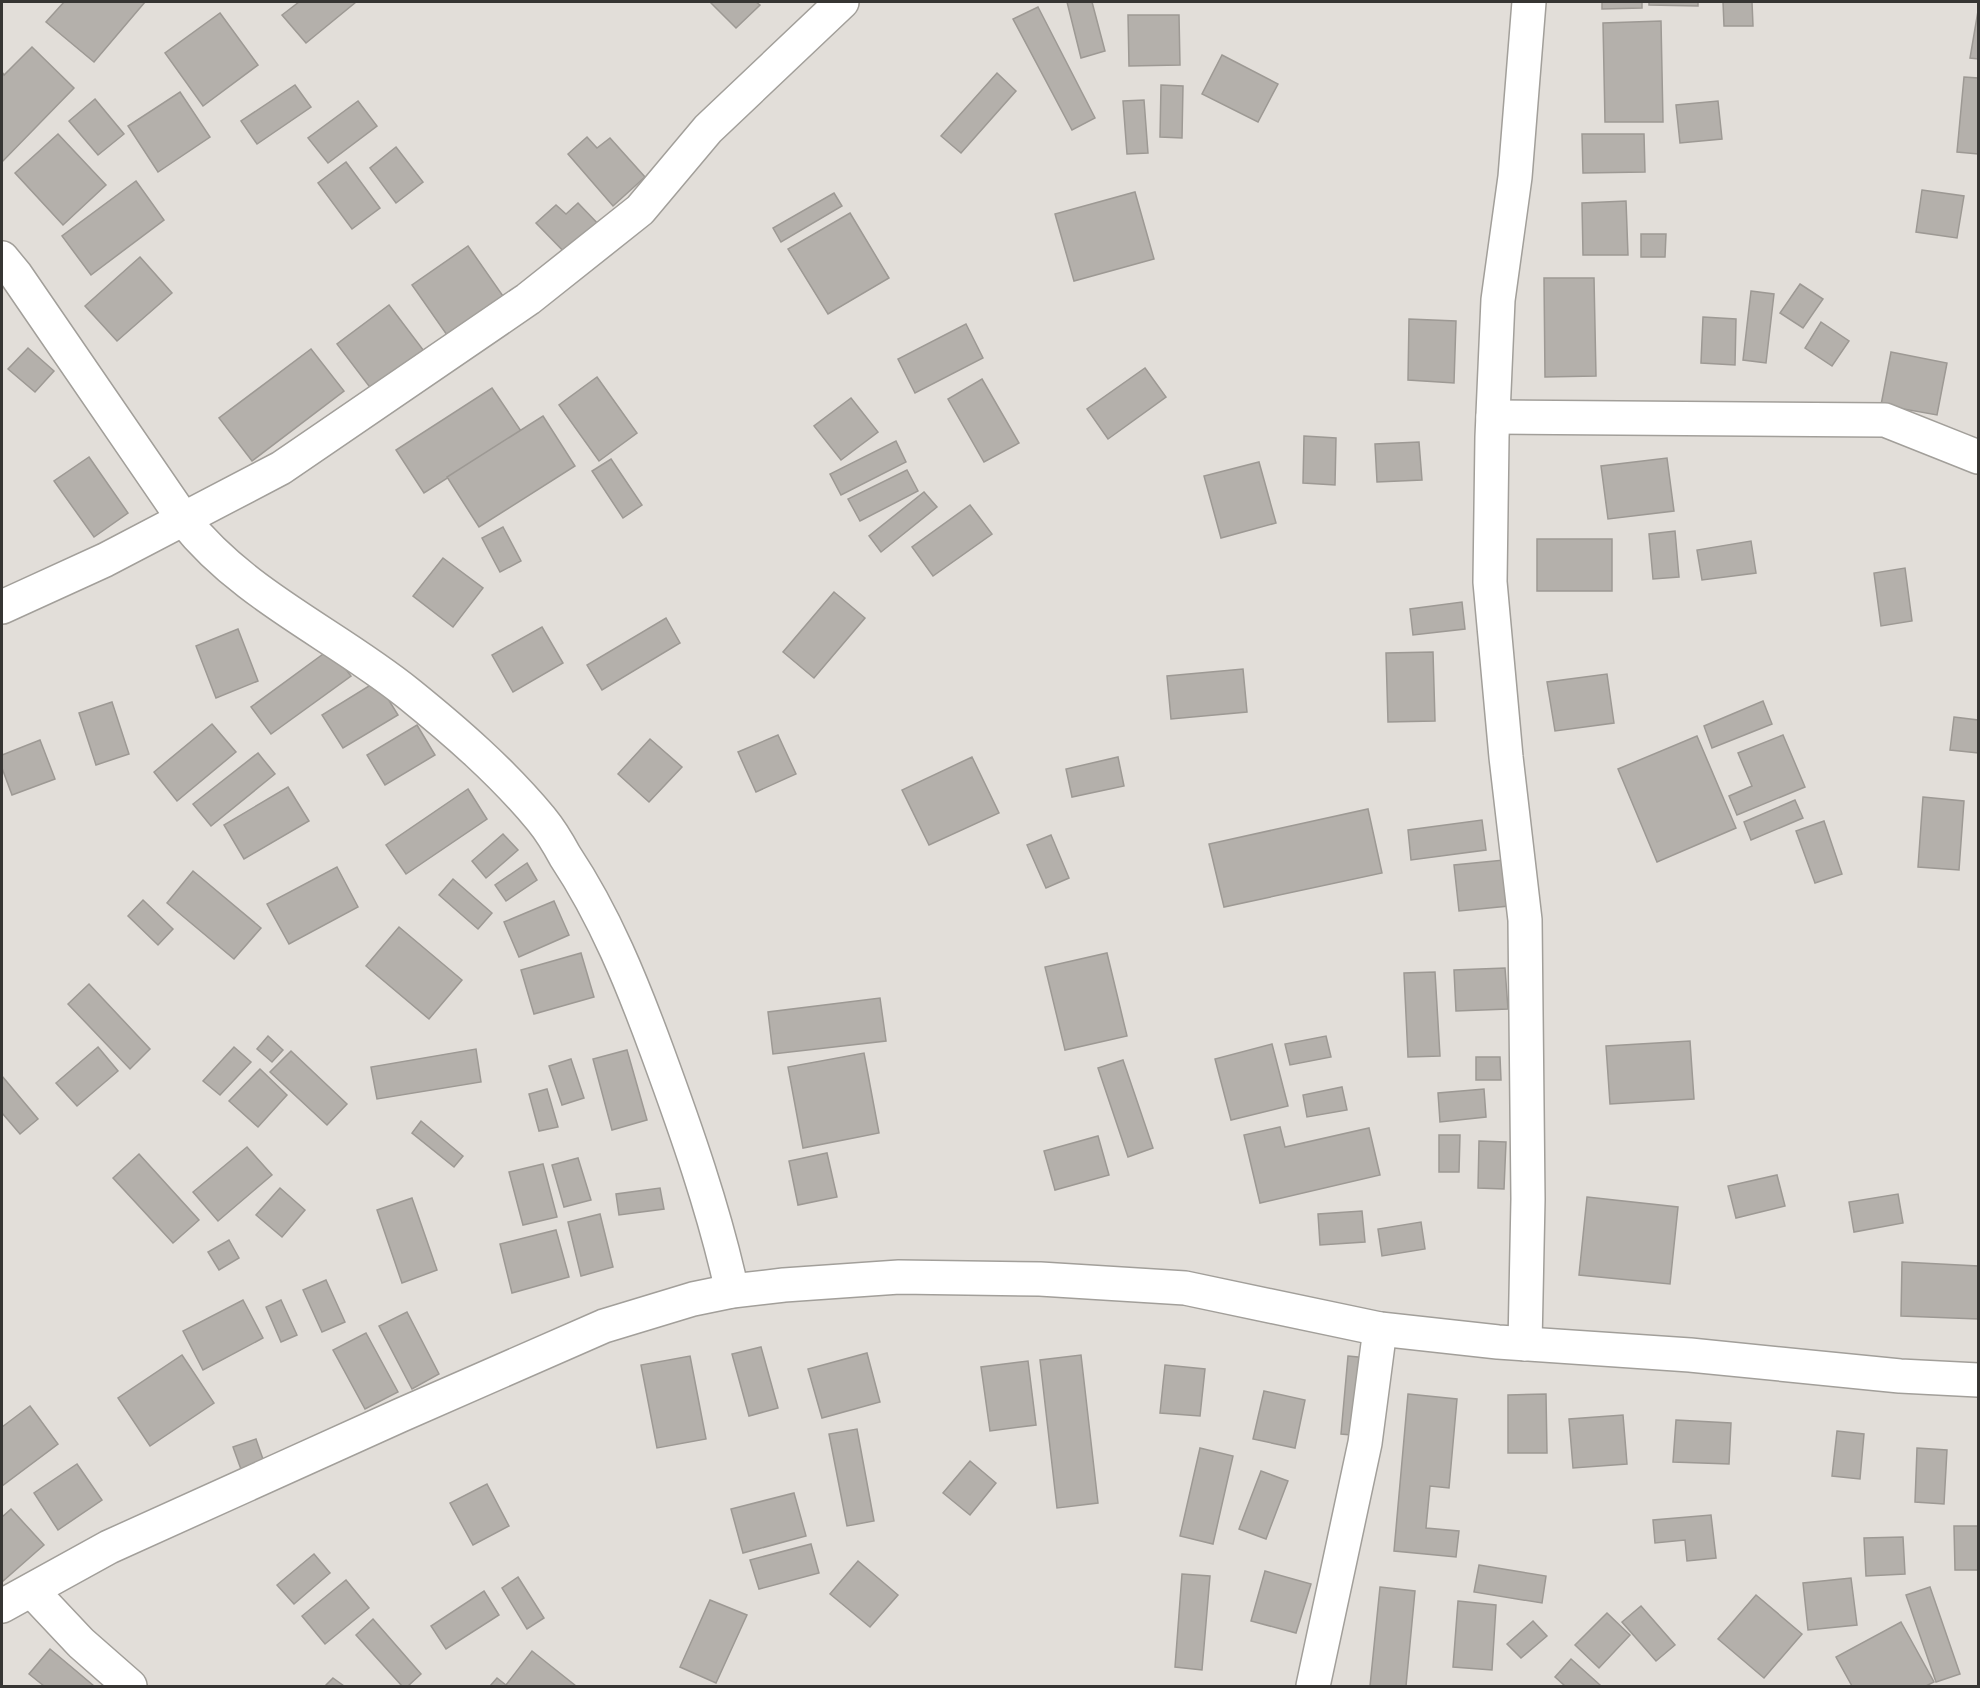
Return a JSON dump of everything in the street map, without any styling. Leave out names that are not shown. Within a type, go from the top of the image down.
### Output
[{"type":"street","points":[[2,607],[105,560],[281,468],[528,299],[640,210],[708,129],[842,2]]},
{"type":"street","points":[[1524,1344],[1528,1199],[1525,920],[1506,757],[1490,582],[1498,300],[1515,177],[1529,2]]},
{"type":"street","points":[[2,258],[203,545],[227,567],[379,672],[440,719],[507,782],[542,820],[583,883],[621,957],[670,1085],[713,1215],[732,1291]]},
{"type":"street","points":[[1493,417],[1885,420],[1978,457]]},
{"type":"street","points":[[2,1606],[109,1546],[604,1326],[693,1299],[732,1291],[784,1285],[899,1277],[1040,1279],[1185,1288],[1380,1329],[1524,1344],[1690,1355],[1900,1376],[1978,1380]]},
{"type":"street","points":[[1313,1686],[1365,1443],[1380,1329]]},
{"type":"street","points":[[32,1591],[81,1642],[130,1686]]},
{"type":"building","points":[[64,2],[145,2],[94,62],[46,22]]},
{"type":"building","points":[[299,2],[356,2],[306,43],[282,15]]},
{"type":"building","points":[[710,2],[756,2],[760,5],[736,28]]},
{"type":"building","points":[[1067,2],[1092,2],[1105,51],[1081,58]]},
{"type":"building","points":[[1602,2],[1642,2],[1642,8],[1602,9]]},
{"type":"building","points":[[1649,2],[1698,2],[1698,6],[1649,5]]},
{"type":"building","points":[[1723,2],[1752,2],[1753,26],[1724,26]]},
{"type":"building","points":[[1038,7],[1095,118],[1072,130],[1013,19]]},
{"type":"building","points":[[1978,11],[1978,59],[1970,58]]},
{"type":"building","points":[[220,13],[258,65],[203,106],[165,53]]},
{"type":"building","points":[[1128,15],[1179,15],[1180,65],[1129,66]]},
{"type":"building","points":[[1661,21],[1663,122],[1605,122],[1603,23]]},
{"type":"building","points":[[32,47],[74,88],[2,162],[2,72],[4,75]]},
{"type":"building","points":[[1222,55],[1278,84],[1258,122],[1202,94]]},
{"type":"building","points":[[997,73],[1016,91],[961,153],[941,136]]},
{"type":"building","points":[[1964,77],[1978,78],[1978,154],[1957,152]]},
{"type":"building","points":[[295,85],[311,107],[257,144],[241,121]]},
{"type":"building","points":[[1161,85],[1183,86],[1182,138],[1160,137]]},
{"type":"building","points":[[180,92],[210,137],[158,172],[128,126]]},
{"type":"building","points":[[95,99],[124,134],[98,155],[69,121]]},
{"type":"building","points":[[1144,100],[1148,153],[1127,154],[1123,101]]},
{"type":"building","points":[[358,101],[377,126],[328,163],[308,138]]},
{"type":"building","points":[[1718,101],[1722,139],[1680,143],[1676,105]]},
{"type":"building","points":[[58,134],[106,185],[63,225],[15,173]]},
{"type":"building","points":[[1582,134],[1644,134],[1645,172],[1583,173]]},
{"type":"building","points":[[587,137],[597,148],[610,138],[645,177],[613,206],[568,154]]},
{"type":"building","points":[[396,147],[423,182],[396,203],[370,168]]},
{"type":"building","points":[[346,162],[380,208],[352,229],[318,183]]},
{"type":"building","points":[[136,181],[164,220],[91,275],[62,236]]},
{"type":"building","points":[[1922,190],[1964,196],[1957,238],[1916,232]]},
{"type":"building","points":[[1135,192],[1154,259],[1074,281],[1055,214]]},
{"type":"building","points":[[834,193],[842,206],[781,242],[773,228]]},
{"type":"building","points":[[1626,201],[1628,255],[1583,255],[1582,203]]},
{"type":"building","points":[[578,203],[604,230],[572,260],[536,223],[556,205],[566,214]]},
{"type":"building","points":[[850,213],[889,278],[828,314],[788,249]]},
{"type":"building","points":[[1641,234],[1666,234],[1665,257],[1641,257]]},
{"type":"building","points":[[468,246],[503,296],[447,335],[412,285]]},
{"type":"building","points":[[140,257],[172,293],[117,341],[85,306]]},
{"type":"building","points":[[1544,278],[1594,278],[1596,376],[1545,377]]},
{"type":"building","points":[[1800,284],[1823,299],[1803,328],[1780,313]]},
{"type":"building","points":[[1751,291],[1774,294],[1766,363],[1743,360]]},
{"type":"building","points":[[389,305],[424,351],[372,390],[337,344]]},
{"type":"building","points":[[1703,317],[1736,319],[1735,365],[1701,363]]},
{"type":"building","points":[[1409,319],[1456,321],[1454,383],[1408,380]]},
{"type":"building","points":[[1821,322],[1849,341],[1832,366],[1805,348]]},
{"type":"building","points":[[966,324],[983,358],[915,393],[898,359]]},
{"type":"building","points":[[28,348],[54,371],[35,392],[8,369]]},
{"type":"building","points":[[311,349],[344,391],[252,461],[219,418]]},
{"type":"building","points":[[1891,352],[1947,363],[1937,415],[1881,405]]},
{"type":"building","points":[[1145,368],[1166,397],[1108,439],[1087,409]]},
{"type":"building","points":[[597,377],[637,433],[599,461],[559,405]]},
{"type":"building","points":[[982,379],[1019,443],[984,462],[948,399]]},
{"type":"building","points":[[492,388],[521,431],[424,493],[396,450]]},
{"type":"building","points":[[851,398],[878,432],[841,460],[814,426]]},
{"type":"building","points":[[543,416],[575,466],[479,527],[447,477]]},
{"type":"building","points":[[1304,436],[1336,438],[1335,485],[1303,483]]},
{"type":"building","points":[[896,441],[906,462],[841,495],[830,474]]},
{"type":"building","points":[[1419,442],[1422,480],[1377,482],[1375,444]]},
{"type":"building","points":[[89,457],[128,513],[94,537],[54,481]]},
{"type":"building","points":[[1667,458],[1674,511],[1608,519],[1601,466]]},
{"type":"building","points":[[611,459],[642,505],[623,518],[592,471]]},
{"type":"building","points":[[1259,462],[1276,523],[1221,538],[1204,476]]},
{"type":"building","points":[[907,470],[918,491],[860,521],[848,499]]},
{"type":"building","points":[[924,492],[937,507],[881,552],[869,536]]},
{"type":"building","points":[[970,505],[992,534],[933,576],[912,547]]},
{"type":"building","points":[[503,527],[521,561],[500,572],[482,538]]},
{"type":"building","points":[[1675,531],[1679,577],[1653,579],[1649,534]]},
{"type":"building","points":[[1537,539],[1612,539],[1612,591],[1537,591]]},
{"type":"building","points":[[1751,541],[1756,573],[1702,580],[1697,550]]},
{"type":"building","points":[[443,558],[483,588],[453,627],[413,596]]},
{"type":"building","points":[[1905,568],[1912,621],[1881,626],[1874,573]]},
{"type":"building","points":[[834,592],[865,618],[814,678],[783,652]]},
{"type":"building","points":[[1462,602],[1465,629],[1413,635],[1410,609]]},
{"type":"building","points":[[666,618],[680,643],[602,690],[587,665]]},
{"type":"building","points":[[542,627],[563,663],[513,692],[492,655]]},
{"type":"building","points":[[238,629],[258,681],[216,698],[196,646]]},
{"type":"building","points":[[330,649],[351,676],[271,734],[251,707]]},
{"type":"building","points":[[1433,652],[1435,721],[1388,722],[1386,653]]},
{"type":"building","points":[[1243,669],[1247,712],[1171,719],[1167,676]]},
{"type":"building","points":[[1607,674],[1614,723],[1555,731],[1547,682]]},
{"type":"building","points":[[377,681],[398,715],[343,748],[322,715]]},
{"type":"building","points":[[1763,701],[1772,724],[1712,748],[1704,726]]},
{"type":"building","points":[[112,702],[129,754],[96,765],[79,713]]},
{"type":"building","points":[[1954,717],[1978,720],[1978,753],[1950,750]]},
{"type":"building","points":[[212,724],[236,752],[177,801],[154,772]]},
{"type":"building","points":[[417,725],[435,755],[385,785],[367,755]]},
{"type":"building","points":[[778,735],[796,774],[756,792],[738,752]]},
{"type":"building","points":[[1783,735],[1805,787],[1737,815],[1729,796],[1752,786],[1738,753]]},
{"type":"building","points":[[1697,736],[1736,828],[1657,862],[1618,769]]},
{"type":"building","points":[[650,739],[682,767],[649,802],[618,774]]},
{"type":"building","points":[[40,740],[55,779],[12,795],[2,768],[2,755]]},
{"type":"building","points":[[258,753],[275,774],[211,826],[193,804]]},
{"type":"building","points":[[972,757],[999,813],[929,845],[902,790]]},
{"type":"building","points":[[1118,757],[1124,786],[1072,797],[1066,769]]},
{"type":"building","points":[[288,787],[309,821],[244,859],[224,825]]},
{"type":"building","points":[[468,789],[487,819],[406,874],[386,845]]},
{"type":"building","points":[[1923,797],[1964,801],[1959,870],[1918,867]]},
{"type":"building","points":[[1795,800],[1803,818],[1751,840],[1744,822]]},
{"type":"building","points":[[1368,809],[1382,873],[1224,907],[1209,844]]},
{"type":"building","points":[[1482,820],[1486,850],[1411,860],[1408,830]]},
{"type":"building","points":[[1824,821],[1842,874],[1815,883],[1796,831]]},
{"type":"building","points":[[503,834],[518,850],[486,878],[472,861]]},
{"type":"building","points":[[1051,835],[1069,878],[1046,888],[1027,845]]},
{"type":"building","points":[[1504,860],[1509,906],[1459,911],[1454,865]]},
{"type":"building","points":[[527,863],[537,880],[506,901],[495,885]]},
{"type":"building","points":[[337,867],[358,907],[289,944],[267,904]]},
{"type":"building","points":[[193,871],[261,928],[234,959],[167,903]]},
{"type":"building","points":[[453,879],[492,913],[478,929],[439,895]]},
{"type":"building","points":[[143,900],[173,929],[158,945],[128,916]]},
{"type":"building","points":[[554,901],[569,935],[519,957],[504,922]]},
{"type":"building","points":[[399,927],[462,980],[429,1019],[366,966]]},
{"type":"building","points":[[581,953],[594,997],[534,1014],[521,970]]},
{"type":"building","points":[[1107,953],[1127,1036],[1065,1050],[1045,967]]},
{"type":"building","points":[[1505,968],[1508,1009],[1456,1011],[1454,970]]},
{"type":"building","points":[[1435,972],[1440,1056],[1408,1057],[1404,973]]},
{"type":"building","points":[[89,984],[150,1049],[130,1069],[68,1004]]},
{"type":"building","points":[[880,998],[886,1041],[773,1054],[768,1012]]},
{"type":"building","points":[[268,1036],[283,1050],[272,1062],[257,1049]]},
{"type":"building","points":[[1326,1036],[1331,1057],[1290,1065],[1285,1044]]},
{"type":"building","points":[[1690,1041],[1694,1099],[1610,1104],[1606,1046]]},
{"type":"building","points":[[1272,1044],[1288,1106],[1231,1120],[1215,1059]]},
{"type":"building","points":[[98,1047],[118,1071],[77,1106],[56,1083]]},
{"type":"building","points":[[234,1047],[251,1062],[220,1095],[203,1081]]},
{"type":"building","points":[[476,1049],[481,1082],[377,1099],[371,1067]]},
{"type":"building","points":[[627,1050],[647,1120],[612,1130],[593,1059]]},
{"type":"building","points":[[291,1051],[347,1104],[327,1125],[270,1072]]},
{"type":"building","points":[[864,1053],[879,1133],[803,1148],[788,1067]]},
{"type":"building","points":[[1476,1057],[1500,1057],[1501,1080],[1476,1080]]},
{"type":"building","points":[[571,1059],[584,1098],[562,1105],[549,1066]]},
{"type":"building","points":[[1123,1060],[1153,1148],[1128,1157],[1098,1068]]},
{"type":"building","points":[[260,1069],[287,1095],[258,1127],[229,1101]]},
{"type":"building","points":[[2,1076],[38,1119],[20,1134],[2,1113]]},
{"type":"building","points":[[1342,1087],[1347,1110],[1307,1117],[1303,1095]]},
{"type":"building","points":[[547,1089],[558,1127],[539,1131],[529,1094]]},
{"type":"building","points":[[1484,1089],[1486,1117],[1440,1122],[1438,1093]]},
{"type":"building","points":[[421,1121],[463,1156],[454,1167],[412,1133]]},
{"type":"building","points":[[1280,1127],[1285,1147],[1369,1128],[1380,1175],[1260,1203],[1244,1135]]},
{"type":"building","points":[[1439,1135],[1460,1135],[1459,1172],[1439,1172]]},
{"type":"building","points":[[1098,1136],[1109,1175],[1055,1190],[1044,1151]]},
{"type":"building","points":[[1479,1141],[1506,1142],[1504,1189],[1478,1188]]},
{"type":"building","points":[[247,1147],[272,1175],[218,1221],[193,1192]]},
{"type":"building","points":[[827,1153],[837,1197],[798,1205],[789,1161]]},
{"type":"building","points":[[139,1154],[199,1220],[173,1243],[113,1178]]},
{"type":"building","points":[[578,1158],[591,1200],[564,1207],[552,1165]]},
{"type":"building","points":[[543,1164],[557,1217],[523,1225],[509,1172]]},
{"type":"building","points":[[1777,1175],[1785,1206],[1736,1218],[1728,1186]]},
{"type":"building","points":[[280,1188],[305,1210],[282,1237],[256,1215]]},
{"type":"building","points":[[660,1188],[664,1209],[619,1215],[616,1194]]},
{"type":"building","points":[[1898,1194],[1903,1223],[1854,1232],[1849,1202]]},
{"type":"building","points":[[1587,1197],[1678,1207],[1670,1284],[1579,1275]]},
{"type":"building","points":[[412,1198],[437,1270],[402,1283],[377,1210]]},
{"type":"building","points":[[1362,1211],[1365,1242],[1320,1245],[1318,1214]]},
{"type":"building","points":[[600,1214],[613,1267],[581,1276],[568,1222]]},
{"type":"building","points":[[1421,1222],[1425,1249],[1382,1256],[1378,1229]]},
{"type":"building","points":[[556,1230],[569,1277],[512,1293],[500,1244]]},
{"type":"building","points":[[229,1240],[239,1258],[219,1270],[208,1252]]},
{"type":"building","points":[[1902,1262],[1978,1266],[1978,1319],[1901,1316]]},
{"type":"building","points":[[326,1280],[345,1322],[322,1332],[303,1290]]},
{"type":"building","points":[[243,1300],[263,1338],[203,1370],[183,1331]]},
{"type":"building","points":[[281,1300],[297,1335],[281,1342],[266,1307]]},
{"type":"building","points":[[407,1312],[439,1374],[412,1389],[379,1326]]},
{"type":"building","points":[[366,1333],[398,1392],[365,1409],[333,1350]]},
{"type":"building","points":[[761,1347],[778,1408],[749,1416],[732,1354]]},
{"type":"building","points":[[867,1353],[880,1402],[822,1418],[808,1369]]},
{"type":"building","points":[[182,1355],[214,1403],[150,1446],[118,1398]]},
{"type":"building","points":[[1081,1355],[1098,1503],[1057,1508],[1040,1360]]},
{"type":"building","points":[[690,1356],[706,1439],[657,1448],[641,1365]]},
{"type":"building","points":[[1348,1356],[1368,1358],[1362,1436],[1341,1434]]},
{"type":"building","points":[[1028,1361],[1036,1425],[990,1431],[981,1367]]},
{"type":"building","points":[[1165,1365],[1205,1369],[1200,1416],[1160,1413]]},
{"type":"building","points":[[1264,1391],[1305,1400],[1295,1448],[1253,1439]]},
{"type":"building","points":[[1408,1394],[1457,1399],[1449,1488],[1430,1486],[1426,1528],[1459,1531],[1456,1557],[1394,1551]]},
{"type":"building","points":[[1546,1394],[1547,1453],[1508,1453],[1508,1395]]},
{"type":"building","points":[[30,1406],[58,1444],[2,1486],[2,1427]]},
{"type":"building","points":[[1623,1415],[1627,1464],[1573,1468],[1569,1419]]},
{"type":"building","points":[[1676,1420],[1731,1423],[1729,1464],[1673,1462]]},
{"type":"building","points":[[857,1429],[874,1521],[847,1526],[829,1434]]},
{"type":"building","points":[[1837,1431],[1864,1434],[1860,1479],[1832,1476]]},
{"type":"building","points":[[256,1439],[265,1465],[242,1472],[233,1447]]},
{"type":"building","points":[[1200,1448],[1233,1456],[1213,1544],[1180,1536]]},
{"type":"building","points":[[1917,1448],[1947,1450],[1944,1504],[1915,1502]]},
{"type":"building","points":[[970,1461],[996,1483],[970,1515],[943,1493]]},
{"type":"building","points":[[77,1464],[102,1500],[58,1530],[34,1493]]},
{"type":"building","points":[[1261,1471],[1288,1481],[1266,1539],[1239,1529]]},
{"type":"building","points":[[487,1484],[509,1526],[473,1545],[450,1503]]},
{"type":"building","points":[[794,1493],[806,1536],[743,1553],[731,1509]]},
{"type":"building","points":[[11,1509],[44,1545],[3,1581],[2,1517]]},
{"type":"building","points":[[1711,1515],[1716,1558],[1687,1561],[1685,1540],[1655,1543],[1653,1520]]},
{"type":"building","points":[[1954,1526],[1978,1526],[1978,1570],[1955,1570]]},
{"type":"building","points":[[1903,1537],[1905,1574],[1866,1576],[1864,1538]]},
{"type":"building","points":[[811,1544],[819,1573],[759,1589],[750,1560]]},
{"type":"building","points":[[314,1554],[330,1573],[294,1604],[277,1585]]},
{"type":"building","points":[[858,1561],[898,1595],[870,1627],[830,1594]]},
{"type":"building","points":[[1479,1565],[1546,1576],[1542,1603],[1474,1592]]},
{"type":"building","points":[[1265,1571],[1311,1584],[1296,1633],[1251,1621]]},
{"type":"building","points":[[1182,1574],[1210,1576],[1202,1670],[1175,1667]]},
{"type":"building","points":[[518,1577],[544,1618],[527,1629],[502,1588]]},
{"type":"building","points":[[1851,1578],[1857,1625],[1808,1630],[1803,1583]]},
{"type":"building","points":[[346,1580],[369,1608],[325,1644],[302,1616]]},
{"type":"building","points":[[1380,1587],[1415,1591],[1406,1686],[1370,1686]]},
{"type":"building","points":[[1930,1587],[1960,1674],[1936,1682],[1906,1595]]},
{"type":"building","points":[[484,1591],[499,1615],[446,1649],[431,1626]]},
{"type":"building","points":[[1756,1595],[1802,1634],[1764,1678],[1718,1639]]},
{"type":"building","points":[[710,1600],[747,1615],[716,1683],[680,1667]]},
{"type":"building","points":[[1458,1601],[1496,1605],[1492,1670],[1453,1667]]},
{"type":"building","points":[[1641,1606],[1675,1645],[1656,1661],[1622,1622]]},
{"type":"building","points":[[1607,1613],[1630,1635],[1599,1668],[1575,1645]]},
{"type":"building","points":[[373,1619],[421,1674],[408,1686],[402,1686],[356,1635]]},
{"type":"building","points":[[1533,1621],[1547,1636],[1521,1658],[1507,1644]]},
{"type":"building","points":[[1901,1622],[1934,1682],[1926,1686],[1852,1686],[1836,1657]]},
{"type":"building","points":[[50,1649],[94,1686],[44,1686],[29,1674]]},
{"type":"building","points":[[532,1651],[576,1686],[490,1686],[497,1678],[506,1685]]},
{"type":"building","points":[[1571,1659],[1600,1685],[1565,1686],[1555,1677]]},
{"type":"building","points":[[333,1678],[344,1686],[325,1686]]}]
